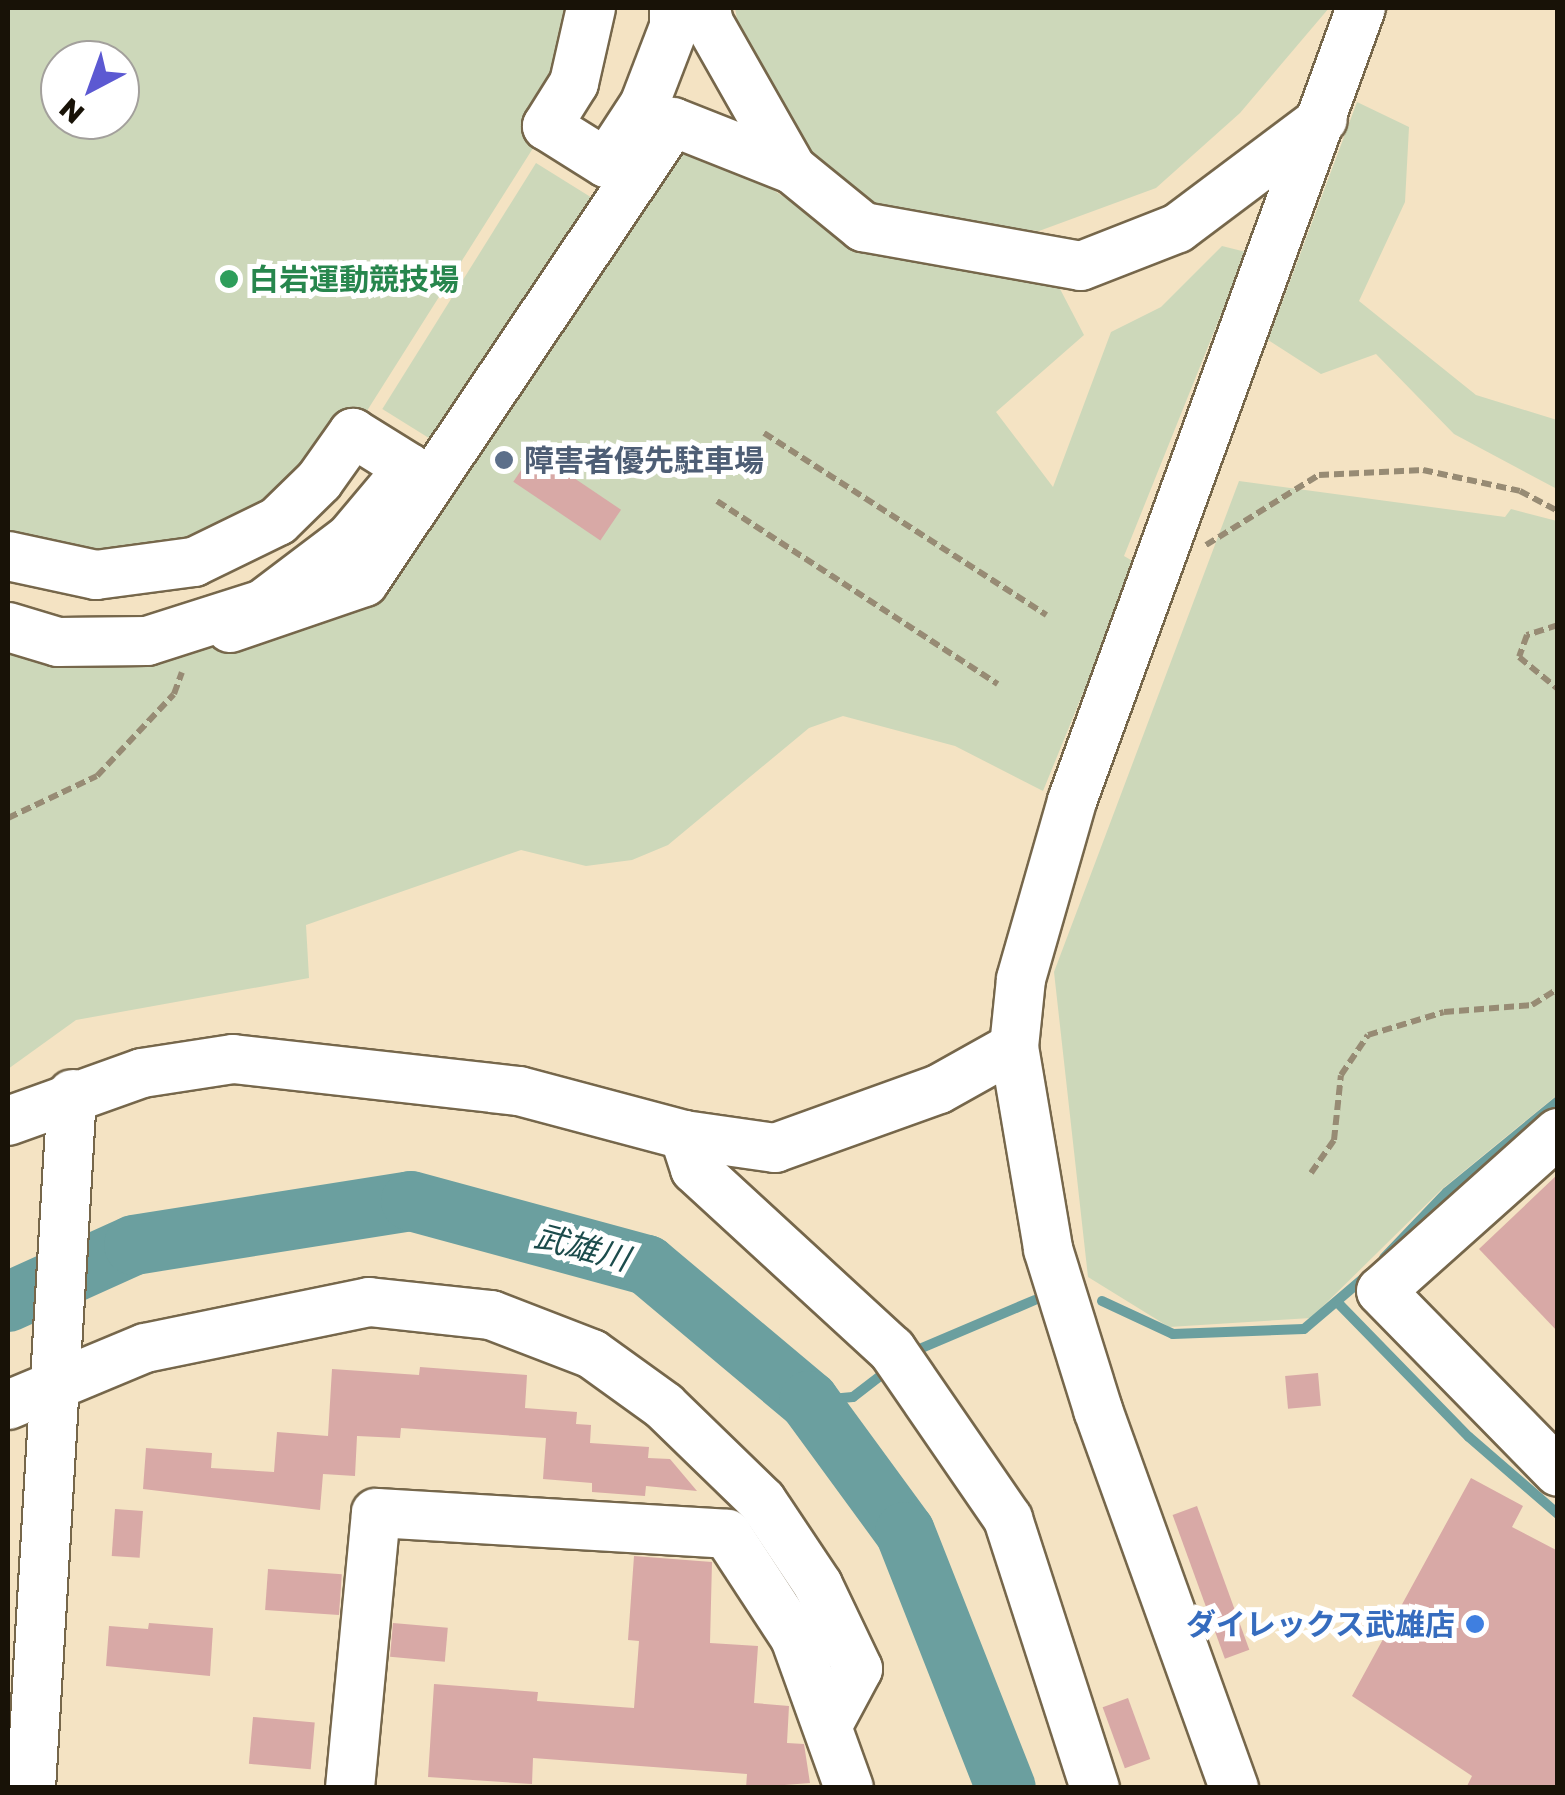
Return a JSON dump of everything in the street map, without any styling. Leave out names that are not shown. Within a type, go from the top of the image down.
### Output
[{"type":"street","points":[[591,8],[574,83],[547,126],[606,163],[644,105],[674,26],[674,8]]},
{"type":"street","points":[[706,8],[709,23],[792,168]]},
{"type":"street","points":[[1234,1788],[1098,1410],[1048,1249],[1014,1046],[1021,978],[1072,801],[1361,8]]},
{"type":"street","points":[[230,628],[364,582],[673,122],[792,168],[862,227],[1081,266],[1178,228],[1323,118]]},
{"type":"street","points":[[8,556],[96,575],[194,562],[278,521],[319,481],[353,432],[409,468],[350,538],[263,604],[147,641],[58,642],[8,627]]},
{"type":"street","points":[[8,1120],[142,1072],[232,1060],[520,1090],[684,1135],[774,1148],[938,1089],[1014,1046]]},
{"type":"street","points":[[31,1788],[72,1094]]},
{"type":"street","points":[[1558,1133],[1381,1291],[1558,1472]]},
{"type":"street","points":[[684,1135],[695,1170],[892,1350],[1008,1519],[1095,1788]]},
{"type":"street","points":[[8,1405],[58,1372],[145,1348],[369,1302],[491,1314],[592,1354],[664,1406],[762,1501],[818,1585],[858,1669],[829,1723]]},
{"type":"street","points":[[350,1788],[376,1514],[726,1534],[795,1638],[829,1723],[849,1788]]},
{"type":"path","points":[[764,432],[1046,615]]},
{"type":"path","points":[[1162,559],[1209,544],[1319,475],[1423,470],[1520,491],[1558,511]]},
{"type":"path","points":[[716,501],[998,684]]},
{"type":"path","points":[[1558,625],[1527,636],[1519,657],[1558,689]]},
{"type":"path","points":[[8,818],[97,776],[174,694],[185,661]]},
{"type":"path","points":[[1312,1173],[1334,1140],[1341,1075],[1368,1035],[1444,1012],[1532,1006],[1558,990]]},
{"type":"green space","name":"白岩運動競技場","points":[[8,8],[591,8],[547,126],[353,433],[235,548],[8,556]]},
{"type":"green space","points":[[735,8],[1329,8],[1240,113],[1156,188],[1039,231],[893,219],[831,183],[741,41]]},
{"type":"green space","points":[[1357,102],[1409,127],[1405,202],[1359,301],[1476,395],[1557,420],[1557,489],[1454,434],[1376,354],[1321,374],[1268,340]]},
{"type":"green space","points":[[684,153],[727,160],[864,249],[1059,287],[1084,335],[996,412],[1053,487],[1111,332],[1161,307],[1222,246],[1246,252],[1124,556],[1136,563],[1043,791],[955,746],[843,716],[809,728],[668,845],[632,860],[586,866],[521,850],[306,925],[309,978],[76,1020],[8,1069],[8,627],[268,631],[389,592],[638,211]]},
{"type":"green space","name":"白岩運動競技場","points":[[536,163],[596,201],[443,447],[382,409]]},
{"type":"green space","points":[[1239,481],[1505,517],[1511,509],[1557,521],[1557,1095],[1442,1189],[1311,1318],[1169,1327],[1088,1277],[1054,972]]},
{"type":"building","points":[[534,451],[621,510],[600,540],[513,482]]},
{"type":"building","points":[[1558,1174],[1558,1332],[1479,1249]]},
{"type":"building","points":[[420,1367],[527,1375],[525,1408],[577,1412],[576,1424],[591,1425],[590,1443],[649,1447],[648,1458],[670,1459],[697,1491],[646,1486],[645,1496],[592,1492],[592,1483],[543,1479],[546,1438],[401,1428],[400,1438],[357,1436],[355,1476],[323,1474],[320,1510],[143,1489],[146,1448],[212,1453],[211,1468],[274,1472],[277,1432],[328,1436],[332,1369],[419,1375]]},
{"type":"building","points":[[1318,1373],[1321,1406],[1288,1409],[1285,1376]]},
{"type":"building","name":"ダイレックス武雄店","points":[[1471,1478],[1523,1506],[1512,1527],[1558,1551],[1558,1788],[1466,1788],[1472,1776],[1352,1696]]},
{"type":"building","points":[[1197,1506],[1249,1650],[1225,1659],[1173,1515]]},
{"type":"building","points":[[115,1509],[143,1511],[140,1558],[112,1556]]},
{"type":"building","points":[[634,1556],[712,1562],[710,1643],[758,1646],[754,1703],[789,1706],[787,1743],[804,1744],[810,1783],[746,1788],[747,1774],[533,1758],[532,1784],[428,1777],[434,1684],[538,1692],[537,1701],[634,1708],[639,1641],[628,1640]]},
{"type":"building","points":[[268,1569],[342,1574],[339,1615],[265,1610]]},
{"type":"building","points":[[149,1623],[213,1628],[210,1676],[106,1666],[109,1626],[148,1629]]},
{"type":"building","points":[[393,1623],[448,1628],[445,1662],[390,1657]]},
{"type":"building","points":[[1128,1698],[1150,1759],[1125,1768],[1103,1707]]},
{"type":"building","points":[[253,1717],[315,1722],[311,1769],[249,1764]]},
{"type":"waterway","points":[[1384,1258],[1447,1192],[1558,1101]]},
{"type":"waterway","name":"武雄川","points":[[8,1302],[134,1245],[411,1201],[647,1265],[809,1401],[905,1532],[1006,1788]]},
{"type":"waterway","points":[[1102,1301],[1173,1334],[1304,1329],[1365,1277]]},
{"type":"waterway","points":[[917,1350],[1035,1300]]},
{"type":"waterway","points":[[1339,1304],[1469,1437],[1558,1514]]},
{"type":"waterway","points":[[809,1401],[853,1397],[888,1370]]},
{"type":"place","name":"白岩運動競技場","points":[[229,279]]},
{"type":"place","name":"障害者優先駐車場","points":[[504,460]]},
{"type":"place","name":"ダイレックス武雄店","points":[[1475,1624]]}]
